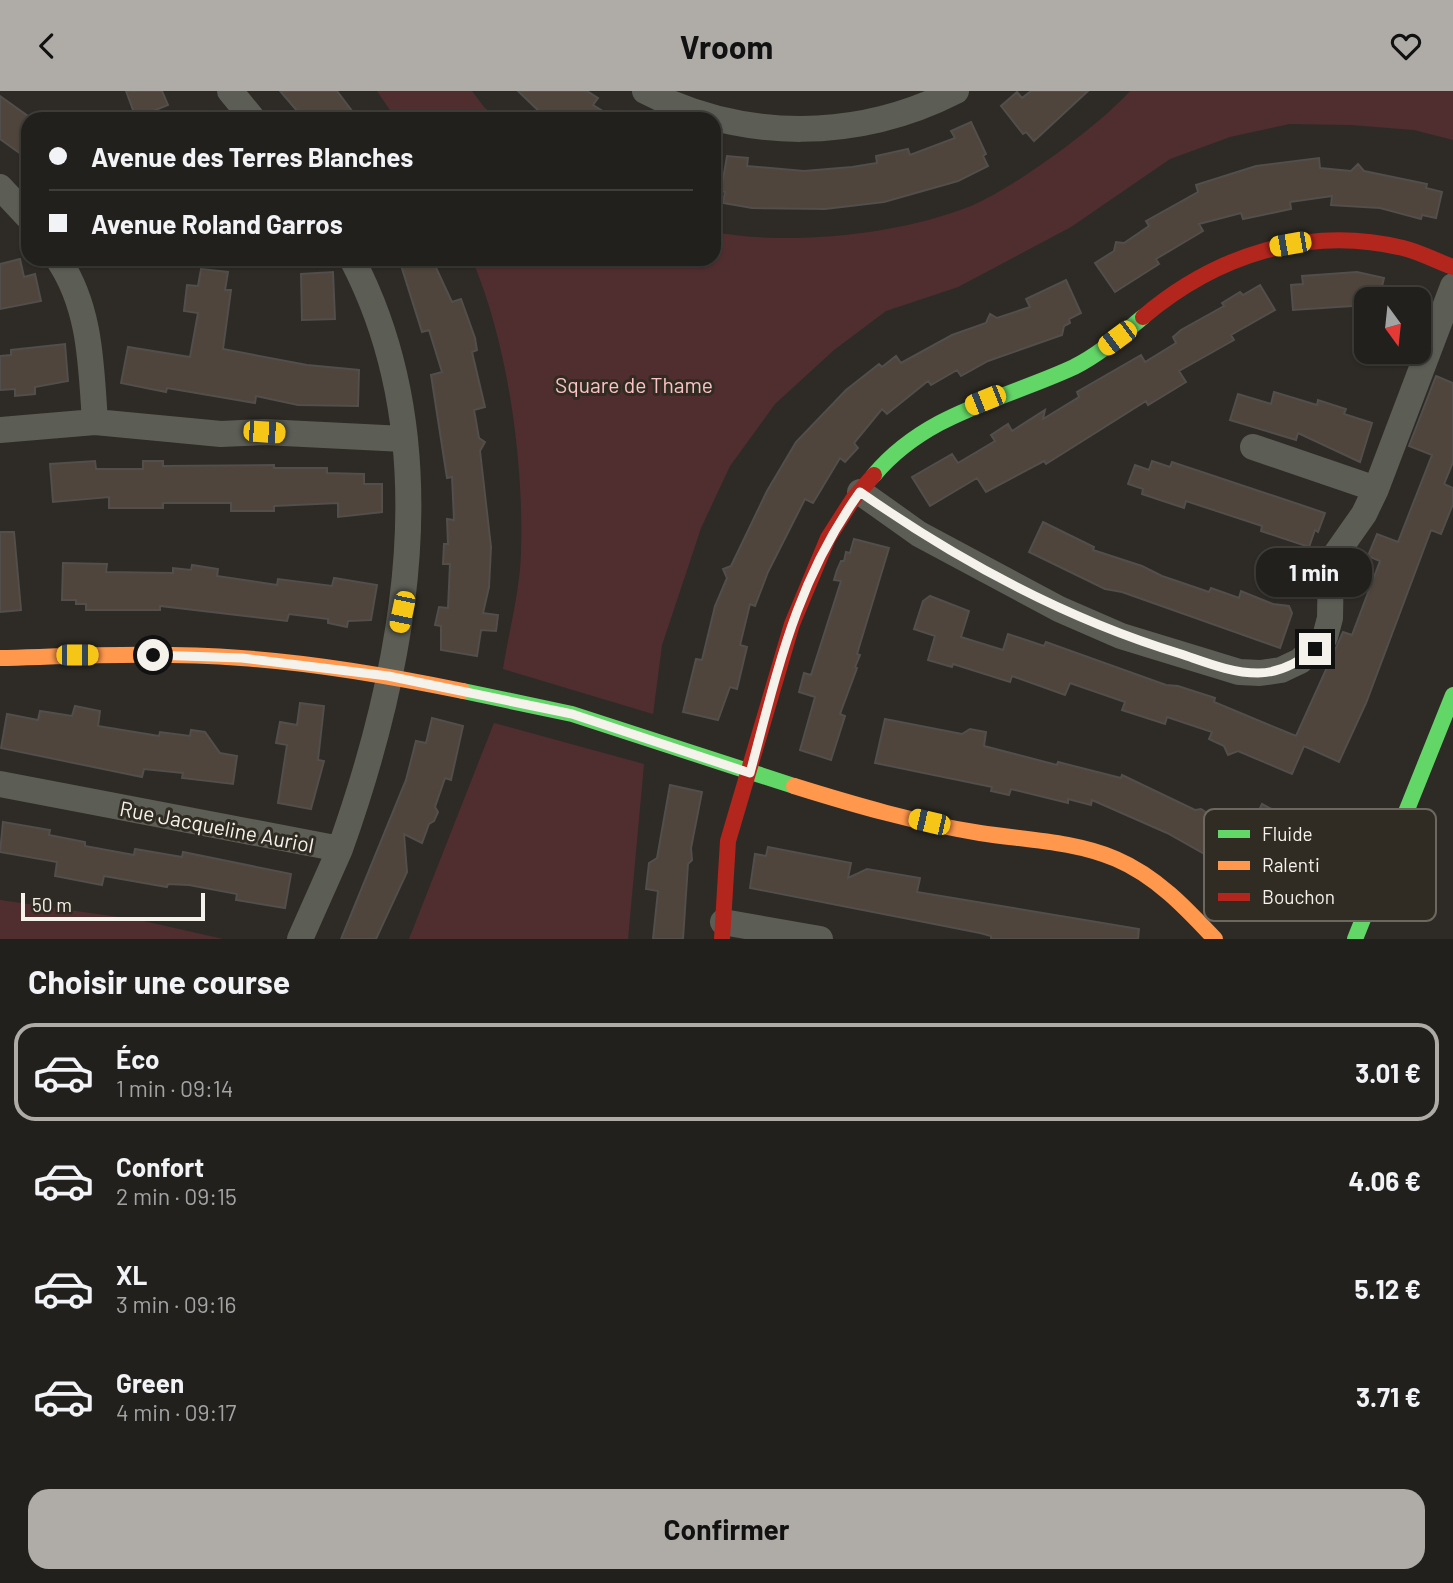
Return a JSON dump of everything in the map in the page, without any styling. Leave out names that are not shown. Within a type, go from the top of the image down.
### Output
[{"type":"street","points":[[230,91],[247,112]]},
{"type":"street","points":[[645,91],[696,112]]},
{"type":"street","points":[[721,120],[804,130],[883,119],[956,91]]},
{"type":"street","points":[[0,187],[21,210]]},
{"type":"street","points":[[820,939],[723,930],[726,852],[736,806],[750,773],[790,627],[810,575],[833,529],[860,492],[918,434],[955,412],[1032,384],[1087,359],[1186,283],[1221,264],[1265,249],[1315,240],[1359,242],[1405,249],[1453,267]]},
{"type":"street","points":[[61,266],[82,309],[90,349],[95,422]]},
{"type":"street","name":"Rue Jacqueline Auriol","points":[[0,784],[340,849],[358,797],[388,676],[406,571],[408,503],[404,439],[386,349],[363,279],[356,266]]},
{"type":"street","points":[[860,492],[919,534],[1059,609],[1121,636],[1239,672],[1281,670],[1300,661],[1325,636],[1330,618],[1331,561],[1364,514],[1376,489],[1453,286]]},
{"type":"street","points":[[0,430],[95,422],[221,433],[264,432],[404,439]]},
{"type":"street","points":[[1253,447],[1376,489]]},
{"type":"street","points":[[0,658],[153,655],[242,658],[388,676],[572,714],[854,805],[978,833],[1068,845],[1116,859],[1170,894],[1197,934]]},
{"type":"street","points":[[1407,809],[1453,695]]},
{"type":"street","points":[[300,939],[340,849]]},
{"type":"street","points":[[1355,939],[1362,921]]},
{"type":"green space","points":[[377,91],[472,91],[490,112],[391,112]]},
{"type":"green space","name":"Square de Thame","points":[[1130,91],[1453,91],[1453,140],[1414,130],[1289,124],[1230,137],[1170,159],[1071,227],[958,287],[886,311],[834,350],[775,404],[730,466],[701,528],[662,645],[653,714],[503,669],[520,567],[520,480],[504,365],[485,292],[475,266],[721,266],[721,233],[810,238],[878,231],[911,224],[971,206],[1010,185],[1077,138]]},
{"type":"green space","points":[[494,723],[644,764],[628,939],[409,939]]},
{"type":"green space","points":[[0,900],[139,920],[223,939],[0,939]]},
{"type":"building","points":[[126,91],[162,91],[168,105],[151,112],[134,112]]},
{"type":"building","points":[[280,91],[337,91],[353,112],[298,112]]},
{"type":"building","points":[[518,91],[587,91],[598,98],[593,105],[604,112],[540,112]]},
{"type":"building","points":[[1031,91],[1088,91],[1034,141],[1026,132],[1023,134],[1001,106],[1017,92],[1022,98]]},
{"type":"building","points":[[0,96],[22,112],[21,154],[0,139]]},
{"type":"building","points":[[971,122],[986,154],[983,156],[988,166],[958,181],[884,202],[825,209],[752,208],[723,203],[725,192],[721,191],[727,156],[748,158],[747,166],[804,171],[852,167],[877,163],[876,156],[908,149],[910,155],[955,138],[951,131]]},
{"type":"building","points":[[1319,158],[1320,168],[1351,171],[1358,164],[1364,171],[1427,184],[1426,188],[1442,192],[1436,218],[1422,215],[1421,219],[1380,208],[1331,205],[1332,196],[1290,202],[1291,209],[1243,219],[1241,213],[1199,224],[1203,231],[1156,259],[1159,264],[1115,292],[1095,263],[1114,251],[1116,242],[1124,243],[1149,226],[1146,221],[1198,192],[1196,185],[1256,166]]},
{"type":"building","points":[[20,259],[24,277],[35,274],[41,301],[0,309],[0,264]]},
{"type":"building","points":[[401,266],[435,266],[452,302],[461,299],[475,338],[477,350],[472,352],[485,407],[474,410],[479,438],[485,442],[480,451],[491,547],[489,587],[483,613],[498,615],[496,631],[481,630],[477,656],[441,650],[441,626],[435,625],[439,607],[448,608],[450,564],[443,564],[444,544],[448,544],[447,519],[454,520],[452,477],[447,478],[431,375],[442,372],[429,330],[422,332]]},
{"type":"building","points":[[201,269],[228,272],[225,290],[231,290],[223,349],[307,365],[359,370],[358,406],[298,405],[256,396],[255,403],[167,388],[166,392],[121,383],[128,347],[190,357],[198,313],[184,311],[187,285],[198,286]]},
{"type":"building","points":[[333,272],[335,319],[302,320],[301,274]]},
{"type":"building","points":[[1357,272],[1384,278],[1382,287],[1354,287],[1354,306],[1293,310],[1291,285],[1303,284],[1302,276]]},
{"type":"building","points":[[1066,280],[1081,313],[1069,319],[1070,323],[1064,326],[1062,335],[988,361],[961,376],[957,370],[931,385],[928,381],[887,414],[882,409],[854,443],[858,448],[845,462],[840,458],[813,503],[805,499],[768,572],[755,606],[750,604],[740,645],[747,647],[737,689],[730,687],[718,720],[683,712],[696,659],[702,660],[715,606],[727,578],[723,569],[731,566],[767,491],[796,442],[846,390],[879,364],[882,367],[896,356],[901,363],[952,335],[986,323],[990,314],[997,318],[1030,307],[1026,299]]},
{"type":"building","points":[[1260,285],[1275,310],[1231,335],[1234,340],[1179,371],[1186,382],[1148,405],[1146,401],[1046,464],[1044,461],[986,492],[977,478],[930,506],[912,477],[952,454],[958,463],[995,441],[991,435],[1008,424],[1012,431],[1045,410],[1043,419],[1079,397],[1077,392],[1141,355],[1145,362],[1176,343],[1173,337],[1181,330],[1224,306],[1222,303],[1240,292],[1243,295]]},
{"type":"building","points":[[65,344],[68,381],[35,387],[35,394],[15,396],[15,389],[0,390],[0,356],[11,355],[11,350]]},
{"type":"building","points":[[1436,376],[1453,383],[1453,462],[1444,484],[1453,488],[1453,504],[1441,534],[1431,530],[1366,703],[1339,762],[1304,746],[1292,774],[1238,751],[1228,755],[1224,746],[1209,739],[1212,732],[1167,717],[1165,724],[1122,710],[1125,702],[1070,683],[1065,695],[1012,676],[1010,682],[953,664],[952,667],[928,660],[935,636],[914,629],[923,601],[930,596],[969,611],[961,637],[1003,650],[1008,634],[1044,646],[1046,642],[1166,685],[1178,686],[1215,698],[1214,702],[1296,736],[1343,632],[1352,635],[1380,561],[1368,556],[1377,534],[1398,542],[1432,455],[1409,446]]},
{"type":"building","points":[[1274,392],[1317,405],[1318,400],[1346,409],[1344,414],[1372,423],[1360,462],[1298,433],[1296,440],[1230,420],[1238,394],[1271,404]]},
{"type":"building","points":[[95,461],[96,469],[143,469],[143,461],[163,461],[163,466],[274,465],[274,468],[327,468],[327,473],[364,474],[364,484],[382,484],[382,512],[338,517],[338,503],[274,506],[274,511],[231,511],[231,503],[163,503],[163,508],[109,508],[109,497],[53,502],[50,464]]},
{"type":"building","points":[[1152,461],[1170,467],[1172,462],[1325,513],[1309,547],[1261,531],[1262,526],[1186,501],[1184,508],[1142,494],[1143,489],[1128,484],[1135,465],[1149,470]]},
{"type":"building","points":[[1043,522],[1094,547],[1093,550],[1142,566],[1162,576],[1209,592],[1211,588],[1239,598],[1241,591],[1273,604],[1289,606],[1292,613],[1280,648],[1122,592],[1105,589],[1029,552]]},
{"type":"building","points":[[0,532],[14,532],[21,610],[0,612]]},
{"type":"building","points":[[854,539],[889,548],[857,654],[860,655],[855,667],[857,668],[840,714],[845,716],[831,760],[800,750],[815,697],[799,692],[804,673],[811,675],[841,581],[834,580],[837,570],[841,561],[844,561],[846,552],[850,553]]},
{"type":"building","points":[[63,563],[107,564],[106,572],[173,573],[173,568],[191,570],[192,565],[218,569],[217,576],[277,585],[278,579],[332,586],[334,578],[377,585],[371,620],[348,621],[347,627],[328,623],[328,619],[289,614],[287,621],[160,606],[160,610],[86,610],[86,604],[76,604],[76,600],[62,600]]},
{"type":"building","points":[[300,703],[324,706],[318,760],[324,761],[311,809],[278,803],[287,745],[276,743],[280,722],[297,725]]},
{"type":"building","points":[[75,706],[100,711],[98,726],[159,736],[160,732],[190,736],[191,730],[205,732],[220,753],[237,756],[233,784],[182,778],[183,773],[144,769],[142,777],[1,748],[7,714],[38,720],[40,711],[72,716]]},
{"type":"building","points":[[432,718],[463,726],[451,780],[445,778],[435,807],[438,812],[434,821],[429,824],[422,843],[404,834],[407,872],[376,939],[341,939],[406,780],[416,741],[426,743]]},
{"type":"building","points":[[885,719],[962,734],[970,729],[986,732],[984,746],[1057,765],[1058,762],[1121,778],[1122,775],[1195,810],[1201,809],[1204,811],[1204,854],[1167,833],[1092,800],[1091,805],[1068,799],[1068,803],[1011,789],[1009,795],[991,791],[992,787],[875,763]]},
{"type":"building","points":[[670,785],[702,792],[691,848],[692,860],[688,864],[683,939],[653,939],[658,891],[646,889],[649,863],[657,858]]},
{"type":"building","points":[[3,822],[50,830],[49,835],[85,842],[85,846],[134,855],[135,849],[182,857],[183,852],[291,874],[285,908],[236,900],[237,894],[189,885],[168,884],[167,887],[104,876],[102,885],[55,876],[57,862],[0,852]]},
{"type":"building","points":[[768,847],[851,863],[848,878],[867,869],[920,878],[917,892],[1139,929],[1138,939],[991,939],[991,936],[980,933],[750,888],[755,854],[766,856]]},
{"type":"traffic: fast","points":[[874,475],[918,436],[967,410],[1084,362],[1143,317]]},
{"type":"traffic: fast","points":[[463,691],[572,714],[794,786]]},
{"type":"traffic: fast","points":[[1407,809],[1453,695]]},
{"type":"traffic: fast","points":[[1355,939],[1362,921]]},
{"type":"traffic: slow","points":[[0,658],[151,655],[241,658],[352,671],[463,691]]},
{"type":"traffic: slow","points":[[794,786],[933,824],[1100,853],[1144,874],[1181,905],[1215,939]]},
{"type":"traffic: jam","points":[[1143,317],[1171,295],[1232,262],[1298,243],[1333,240],[1368,242],[1409,250],[1453,267]]},
{"type":"traffic: jam","points":[[722,939],[728,841],[792,624],[828,538],[853,499],[874,475]]},
{"type":"route","points":[[153,655],[242,658],[388,676],[572,714],[750,773],[790,627],[810,575],[833,529],[860,492],[919,534],[1059,609],[1121,636],[1239,672],[1281,670],[1300,661],[1315,649]]}]
